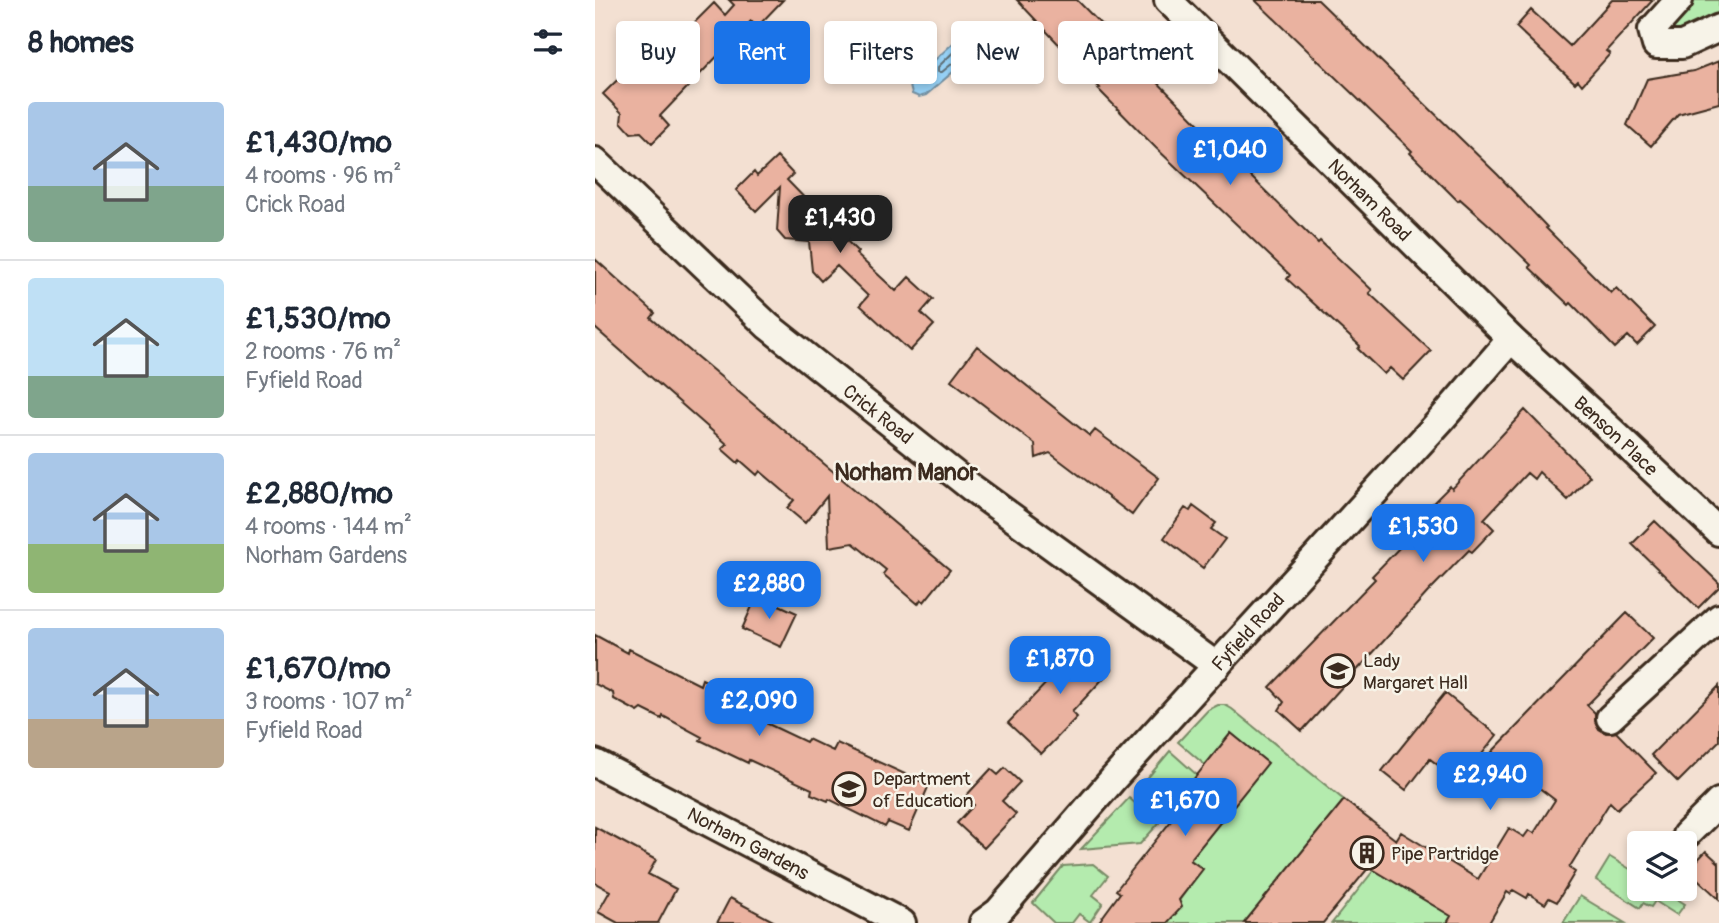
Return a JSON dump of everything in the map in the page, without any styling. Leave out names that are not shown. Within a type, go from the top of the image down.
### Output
[{"type":"street","name":"Norham Road","points":[[1168,0],[1511,340]]},
{"type":"street","points":[[1679,0],[1652,30],[1656,45],[1682,45],[1719,28]]},
{"type":"street","name":"Crick Road","points":[[595,161],[768,326],[972,488],[1217,666]]},
{"type":"street","name":"Benson Place","points":[[1511,340],[1719,532]]},
{"type":"street","name":"Fyfield Road","points":[[983,923],[998,912],[1114,778],[1511,340]]},
{"type":"street","points":[[1610,718],[1719,618]]},
{"type":"street","name":"Norham Gardens","points":[[595,763],[902,923]]},
{"type":"street","points":[[1690,831],[1719,802]]},
{"type":"green space","points":[[1688,0],[1719,0],[1719,22],[1674,36],[1668,22]]},
{"type":"green space","points":[[1218,705],[1232,709],[1344,800],[1244,923],[1163,923],[1202,869],[1190,859],[1267,763],[1231,733],[1205,765],[1178,742],[1208,710]]},
{"type":"green space","points":[[1170,751],[1197,775],[1172,805],[1145,781]]},
{"type":"green space","points":[[1129,798],[1159,823],[1140,844],[1081,849]]},
{"type":"green space","points":[[1610,857],[1627,867],[1627,900],[1596,880]]},
{"type":"green space","points":[[1093,864],[1108,876],[1093,895],[1103,903],[1090,922],[1079,914],[1072,923],[1054,923],[1033,903],[1063,866]]},
{"type":"green space","points":[[1374,870],[1451,916],[1452,923],[1332,923]]},
{"type":"green space","points":[[1580,896],[1625,923],[1563,923]]},
{"type":"green space","points":[[1629,901],[1655,901],[1651,907],[1643,903],[1640,908]]},
{"type":"green space","points":[[1655,901],[1680,901],[1685,904],[1677,915]]},
{"type":"water","points":[[951,45],[951,74],[926,95],[919,97],[912,94],[911,84],[937,84],[937,58]]},
{"type":"building","points":[[729,0],[783,0],[763,21],[714,21],[714,60],[700,74],[700,21],[696,21],[714,3],[725,15],[734,5]]},
{"type":"building","points":[[1017,0],[1077,0],[1098,21],[1058,21],[1058,43],[1044,29],[1044,21],[1037,21]]},
{"type":"building","points":[[1255,0],[1318,0],[1498,175],[1611,293],[1616,288],[1655,327],[1637,345],[1628,336],[1615,348],[1571,303],[1569,305],[1529,267],[1531,265],[1498,233],[1460,199],[1458,201],[1410,153],[1412,151]]},
{"type":"building","points":[[1612,0],[1653,0],[1606,51],[1610,54],[1582,85],[1578,80],[1575,83],[1516,27],[1531,10],[1570,46]]},
{"type":"building","points":[[1719,61],[1719,103],[1678,114],[1651,146],[1627,125],[1647,79],[1694,71]]},
{"type":"building","points":[[616,81],[616,84],[691,84],[660,116],[669,126],[652,143],[641,132],[631,133],[621,122],[622,113],[603,94]]},
{"type":"building","points":[[1096,84],[1159,84],[1318,243],[1320,241],[1372,290],[1369,293],[1431,351],[1403,380],[1390,368],[1384,374],[1358,349],[1360,346],[1287,279],[1290,275],[1156,148],[1098,89],[1100,88]]},
{"type":"building","points":[[777,157],[793,174],[787,180],[819,213],[824,208],[846,231],[842,236],[858,252],[856,254],[896,291],[909,277],[933,299],[921,313],[934,325],[910,351],[860,305],[868,296],[837,266],[821,281],[812,271],[809,242],[785,240],[777,231],[780,187],[756,211],[736,190],[754,172],[757,176]]},
{"type":"building","points":[[595,259],[655,313],[651,318],[950,570],[924,602],[921,599],[918,604],[883,574],[886,570],[853,543],[829,547],[827,496],[805,523],[787,508],[794,500],[760,471],[757,475],[740,460],[738,463],[722,449],[727,444],[595,328]]},
{"type":"building","points":[[977,346],[1090,436],[1095,430],[1159,478],[1132,515],[1050,453],[1036,458],[1035,444],[951,380]]},
{"type":"building","points":[[1525,410],[1590,476],[1568,500],[1539,472],[1534,479],[1527,473],[1484,519],[1494,529],[1429,591],[1302,731],[1279,710],[1284,702],[1270,687],[1375,579],[1372,576],[1432,514],[1427,509],[1450,486],[1452,489]]},
{"type":"building","points":[[1193,506],[1216,523],[1211,529],[1225,539],[1203,568],[1164,538],[1185,508],[1190,511]]},
{"type":"building","points":[[1655,521],[1719,583],[1719,587],[1698,608],[1632,544]]},
{"type":"building","points":[[757,595],[797,613],[781,647],[742,629]]},
{"type":"building","points":[[1627,613],[1653,638],[1587,705],[1595,713],[1599,729],[1606,733],[1616,732],[1656,773],[1617,809],[1610,802],[1569,868],[1575,872],[1557,902],[1549,898],[1545,904],[1529,894],[1527,898],[1513,890],[1510,894],[1507,892],[1489,923],[1447,923],[1451,916],[1369,867],[1323,923],[1244,923],[1344,800],[1396,840],[1401,832],[1478,879],[1509,828],[1524,837],[1529,830],[1534,833],[1555,800],[1492,752]]},
{"type":"building","points":[[595,635],[700,685],[702,679],[732,694],[764,711],[766,723],[806,742],[808,739],[833,751],[837,743],[929,785],[909,831],[888,822],[885,827],[829,799],[828,801],[811,794],[812,789],[700,740],[702,737],[663,716],[662,719],[642,709],[638,712],[614,699],[613,693],[595,684]]},
{"type":"building","points":[[1080,639],[1112,669],[1072,712],[1077,717],[1041,754],[1008,723],[1054,675],[1052,661],[1061,651],[1068,651]]},
{"type":"building","points":[[1719,686],[1719,741],[1678,782],[1651,755]]},
{"type":"building","points":[[1445,693],[1497,735],[1460,782],[1430,759],[1406,790],[1382,771]]},
{"type":"building","points":[[1231,733],[1268,763],[1190,860],[1203,869],[1179,900],[1182,907],[1167,923],[1098,923],[1120,893],[1116,890],[1171,821],[1164,816]]},
{"type":"building","points":[[1005,768],[1020,782],[1002,801],[1016,814],[984,848],[957,823],[974,805],[965,797],[991,769],[998,775]]},
{"type":"building","points":[[595,827],[656,860],[648,874],[676,889],[658,923],[618,923],[598,912],[610,891],[595,883]]},
{"type":"building","points":[[1706,851],[1719,863],[1719,899],[1697,878],[1697,860]]},
{"type":"building","points":[[730,898],[777,923],[717,923]]},
{"type":"place","name":"Lady Margaret Hall","points":[[1338,671]]},
{"type":"place","name":"Department of Education","points":[[849,789]]},
{"type":"place","name":"Pipe Partridge","points":[[1367,853]]},
{"type":"district","name":"Norham Manor","points":[[906,472]]}]
